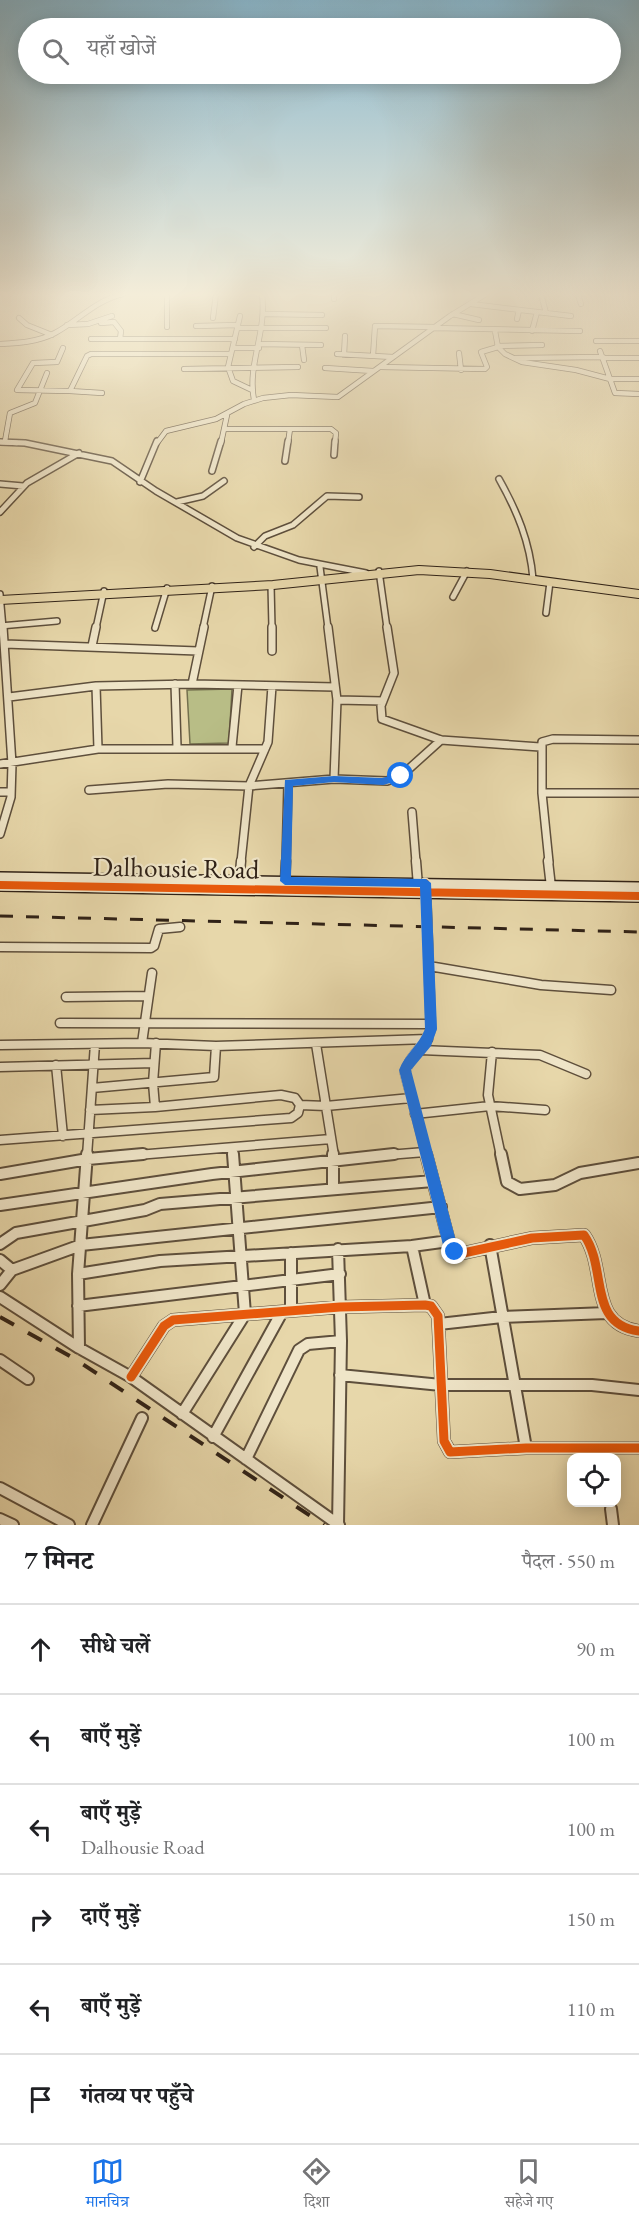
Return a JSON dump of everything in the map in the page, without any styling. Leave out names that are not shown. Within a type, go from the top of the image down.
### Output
[{"type":"main road","points":[[1,598],[104,591],[272,585],[324,581],[379,572],[467,571],[639,594]]},
{"type":"street","points":[[30,365],[16,390],[102,393]]},
{"type":"street","points":[[70,391],[84,365]]},
{"type":"street","points":[[140,482],[162,434],[172,429],[227,415],[254,400],[282,395],[336,397],[382,365]]},
{"type":"street","points":[[460,365],[461,370]]},
{"type":"street","points":[[380,367],[461,370],[487,369],[486,365]]},
{"type":"street","points":[[543,365],[576,370],[610,379],[639,379]]},
{"type":"street","points":[[606,365],[615,393],[639,394]]},
{"type":"street","points":[[254,400],[252,390],[255,366]]},
{"type":"street","points":[[184,369],[298,367]]},
{"type":"street","points":[[228,368],[233,381],[252,390]]},
{"type":"street","points":[[325,368],[373,371]]},
{"type":"street","points":[[47,373],[41,391],[31,406],[10,413],[2,442],[79,453],[117,463],[140,482],[254,547],[320,567],[366,573]]},
{"type":"street","points":[[212,471],[227,415]]},
{"type":"street","points":[[225,429],[333,430],[336,433],[334,455]]},
{"type":"street","points":[[285,461],[290,429]]},
{"type":"street","points":[[0,512],[23,486],[79,453]]},
{"type":"street","points":[[499,479],[519,514],[524,528],[531,554],[533,579]]},
{"type":"street","points":[[177,502],[203,496],[224,481]]},
{"type":"street","points":[[0,484],[23,486]]},
{"type":"street","points":[[254,547],[265,536],[293,525],[327,496],[359,497]]},
{"type":"street","points":[[320,567],[324,581],[337,700],[334,779]]},
{"type":"street","points":[[453,597],[467,571]]},
{"type":"street","points":[[379,572],[394,673],[380,714],[384,721],[441,740],[540,747]]},
{"type":"street","points":[[546,613],[550,582]]},
{"type":"street","points":[[272,585],[272,651]]},
{"type":"street","points":[[192,684],[212,586]]},
{"type":"street","points":[[155,628],[167,588]]},
{"type":"street","points":[[92,646],[104,591]]},
{"type":"street","points":[[0,834],[11,792],[12,764],[9,697],[2,655],[4,644],[1,598]]},
{"type":"street","points":[[2,626],[57,621]]},
{"type":"street","points":[[4,644],[198,651]]},
{"type":"street","points":[[175,684],[177,747]]},
{"type":"street","points":[[9,697],[96,686],[192,684],[335,687]]},
{"type":"street","points":[[232,747],[238,685]]},
{"type":"street","points":[[96,686],[98,748]]},
{"type":"street","points":[[239,885],[249,786],[265,748],[272,686]]},
{"type":"street","points":[[337,700],[383,701]]},
{"type":"street","points":[[89,790],[168,784],[249,786],[334,779],[383,782],[396,779],[441,740]]},
{"type":"street","points":[[551,887],[542,793],[540,747],[542,742],[549,740],[639,740]]},
{"type":"street","points":[[0,764],[12,764],[98,748],[265,748]]},
{"type":"street","points":[[285,881],[288,783]]},
{"type":"street","points":[[0,792],[11,792]]},
{"type":"street","points":[[542,793],[639,794]]},
{"type":"street","points":[[412,812],[429,966],[430,1024],[428,1039],[421,1050],[408,1062],[405,1070],[451,1249],[459,1254],[490,1245],[532,1238],[584,1235],[591,1245],[607,1313],[618,1326],[639,1331]]},
{"type":"street","name":"Dalhousie Road","points":[[0,878],[239,885],[285,881],[639,897]]},
{"type":"street","name":"Dalhousie Road","points":[[0,885],[639,888]]},
{"type":"street","points":[[0,947],[147,949],[154,946],[159,929],[180,927]]},
{"type":"street","points":[[429,966],[541,985],[610,990]]},
{"type":"street","points":[[142,1043],[152,973]]},
{"type":"street","points":[[66,997],[148,996]]},
{"type":"street","points":[[60,1023],[430,1024]]},
{"type":"street","points":[[0,1045],[156,1043],[216,1046],[428,1039]]},
{"type":"street","points":[[155,1107],[153,1083],[156,1043]]},
{"type":"street","points":[[79,1348],[78,1274],[86,1192],[95,1044]]},
{"type":"street","points":[[316,1044],[334,1158],[333,1190]]},
{"type":"street","points":[[92,1088],[214,1077],[216,1046]]},
{"type":"street","points":[[421,1050],[540,1055],[586,1074]]},
{"type":"street","points":[[492,1052],[488,1082],[490,1106],[507,1182],[515,1188],[555,1185],[580,1173],[639,1163]]},
{"type":"street","points":[[0,1067],[154,1063]]},
{"type":"street","points":[[56,1065],[63,1136]]},
{"type":"street","points":[[0,1140],[291,1118],[298,1113],[300,1105],[295,1098],[281,1095],[155,1107],[90,1110]]},
{"type":"street","points":[[300,1105],[326,1106],[411,1098]]},
{"type":"street","points":[[415,1113],[490,1106],[545,1110]]},
{"type":"street","points":[[0,1174],[88,1159],[331,1139]]},
{"type":"street","points":[[182,1414],[245,1314],[232,1148]]},
{"type":"street","points":[[0,1205],[151,1181],[334,1158],[425,1152]]},
{"type":"street","points":[[0,1244],[16,1233],[145,1210],[160,1204],[433,1181]]},
{"type":"street","points":[[0,1285],[12,1270],[81,1245],[441,1207]]},
{"type":"street","points":[[78,1274],[160,1261],[412,1246],[449,1241]]},
{"type":"street","points":[[490,1245],[526,1448]]},
{"type":"street","points":[[412,1246],[425,1305]]},
{"type":"street","points":[[338,1249],[341,1341],[339,1525]]},
{"type":"street","points":[[213,1437],[287,1312],[291,1253]]},
{"type":"street","points":[[0,1260],[12,1270]]},
{"type":"street","points":[[78,1306],[340,1274]]},
{"type":"street","points":[[0,1298],[79,1348],[131,1377],[339,1525]]},
{"type":"street","points":[[131,1377],[168,1322],[340,1307],[425,1305],[434,1310],[439,1324],[444,1441],[450,1452],[526,1448],[639,1448]]},
{"type":"street","points":[[439,1324],[502,1317],[607,1313]]},
{"type":"street","points":[[246,1459],[299,1350],[308,1344],[341,1341]]},
{"type":"street","points":[[0,1360],[28,1379]]},
{"type":"street","points":[[340,1375],[441,1385],[592,1384],[639,1390]]},
{"type":"street","points":[[92,1525],[142,1418]]},
{"type":"street","points":[[0,1488],[69,1525]]},
{"type":"street","points":[[610,1509],[612,1525]]},
{"type":"street","points":[[0,1519],[13,1525]]},
{"type":"green space","points":[[232,689],[229,743],[190,744],[187,690]]},
{"type":"railway","points":[[0,916],[639,932]]},
{"type":"railway","points":[[0,1317],[75,1359],[324,1525]]},
{"type":"cycle path","points":[[425,883],[431,1029],[426,1042],[409,1062],[405,1073],[451,1249],[459,1254],[532,1238],[584,1235],[591,1245],[607,1313],[620,1326],[639,1331]]},
{"type":"cycle path","points":[[0,885],[639,896]]},
{"type":"cycle path","points":[[131,1377],[164,1326],[173,1320],[340,1307],[425,1305],[431,1306],[438,1316],[444,1441],[450,1452],[526,1448],[639,1448]]},
{"type":"route","points":[[401,776],[383,782],[318,779],[288,783],[285,881],[426,883],[431,1029],[421,1050],[408,1062],[405,1073],[451,1249],[455,1252]]}]
